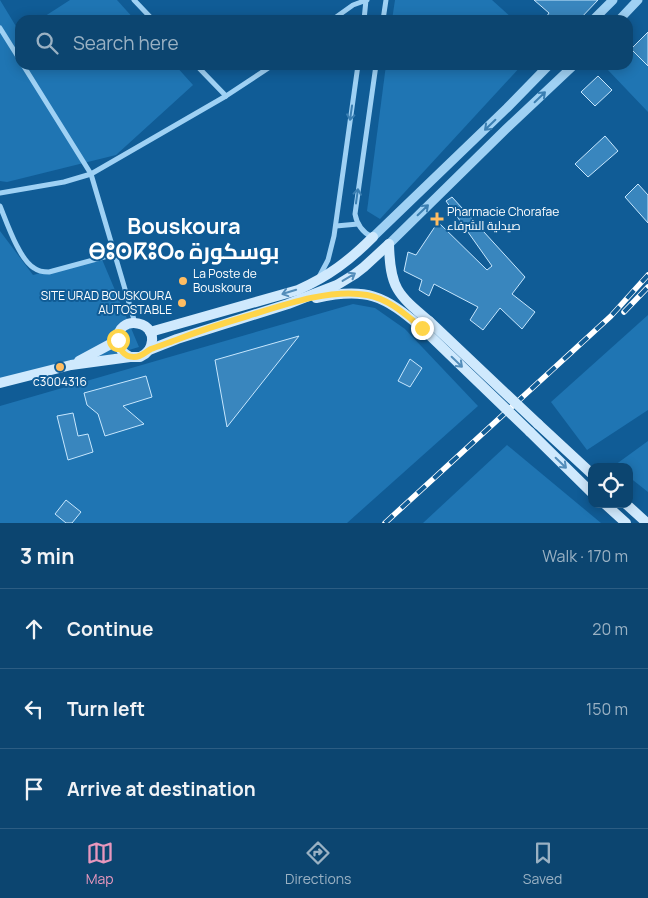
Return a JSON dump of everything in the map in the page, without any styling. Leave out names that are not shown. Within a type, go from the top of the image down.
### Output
[{"type":"main road","points":[[150,332],[298,290],[316,282],[340,267],[373,237]]},
{"type":"main road","points":[[0,383],[71,365],[140,357],[149,350],[177,339],[288,304],[319,292],[346,279],[364,267],[389,244]]},
{"type":"main road","points":[[389,244],[390,265],[395,286],[425,325],[588,489]]},
{"type":"main road","points":[[288,304],[349,293],[376,297],[391,304],[425,325],[588,470]]},
{"type":"main road","points":[[130,357],[121,350],[118,340],[122,328],[128,324],[135,322],[146,327],[150,332],[152,341],[149,350]]},
{"type":"main road","points":[[71,365],[118,340]]},
{"type":"main road","points":[[609,508],[626,523]]},
{"type":"main road","points":[[630,508],[647,523]]},
{"type":"street","points":[[134,0],[148,15]]},
{"type":"street","points":[[339,15],[353,5],[367,0],[365,15]]},
{"type":"street","points":[[384,15],[386,0]]},
{"type":"street","points":[[598,15],[613,0]]},
{"type":"street","points":[[624,15],[638,0]]},
{"type":"street","points":[[0,28],[15,52]]},
{"type":"street","points":[[26,70],[90,174],[135,322]]},
{"type":"street","points":[[201,70],[226,96]]},
{"type":"street","points":[[0,193],[64,182],[90,174],[226,96],[265,70]]},
{"type":"street","points":[[316,282],[332,248],[357,70]]},
{"type":"street","points":[[375,70],[355,214],[361,230],[373,237],[508,108],[544,70]]},
{"type":"street","points":[[389,244],[569,70]]},
{"type":"street","points":[[0,206],[20,252],[29,265],[37,270],[49,272],[115,254]]},
{"type":"street","points":[[336,226],[358,224]]},
{"type":"shaded area","points":[[0,0],[15,25],[15,70],[180,70],[193,85],[116,155],[7,182],[0,181]]},
{"type":"shaded area","points":[[70,0],[117,0],[130,15],[47,15]]},
{"type":"shaded area","points":[[395,0],[492,0],[508,15],[393,15]]},
{"type":"shaded area","points":[[633,51],[648,62],[648,112],[608,70],[633,70]]},
{"type":"shaded area","points":[[385,70],[517,70],[380,219],[367,211]]},
{"type":"shaded area","points":[[0,231],[33,275],[101,257],[139,347],[0,388]]},
{"type":"shaded area","points":[[353,304],[375,308],[405,329],[478,406],[347,523],[0,523],[0,406]]},
{"type":"shaded area","points":[[648,315],[648,410],[587,450],[551,402]]},
{"type":"shaded area","points":[[648,441],[648,492],[633,480],[633,463],[618,463]]},
{"type":"shaded area","points":[[507,445],[601,523],[423,523]]},
{"type":"building","points":[[534,0],[598,0],[584,15],[548,15],[549,13]]},
{"type":"building","points":[[648,32],[648,66],[633,51],[633,47]]},
{"type":"building","points":[[598,76],[612,90],[595,106],[581,92]]},
{"type":"building","points":[[605,136],[618,151],[588,177],[575,164]]},
{"type":"building","points":[[638,184],[648,195],[648,223],[625,197]]},
{"type":"building","points":[[452,197],[525,277],[512,294],[535,312],[522,329],[500,308],[483,330],[470,320],[478,307],[434,284],[429,296],[419,290],[422,280],[404,271],[408,252],[416,255],[438,222],[487,270],[492,266],[446,201]]},
{"type":"building","points":[[299,336],[227,427],[215,360]]},
{"type":"building","points":[[410,359],[422,368],[410,387],[398,381]]},
{"type":"building","points":[[146,376],[152,397],[123,406],[144,424],[105,436],[98,414],[87,405],[84,393]]},
{"type":"building","points":[[73,413],[78,436],[88,434],[93,452],[68,460],[57,416]]},
{"type":"building","points":[[66,500],[81,512],[72,523],[66,523],[55,514]]},
{"type":"railway","points":[[385,523],[611,316],[648,275]]},
{"type":"railway","points":[[624,312],[648,287]]},
{"type":"place","name":"Pharmacie Chorafae صيدلية الشرفاء","points":[[437,219]]},
{"type":"place","name":"La Poste de Bouskoura","points":[[183,281]]},
{"type":"place","name":"SITE URAD BOUSKOURA AUTOSTABLE","points":[[182,303]]},
{"type":"place","name":"c3004316","points":[[60,367]]},
{"type":"district","name":"Bouskoura ⴱⵓⵙⴽⵓⵔⴰ بوسكورة","points":[[184,238]]},
{"type":"route","points":[[118,340],[118,346],[125,354],[130,357],[140,357],[149,350],[228,322],[288,304],[349,293],[368,295],[383,300],[398,308],[422,328]]}]
